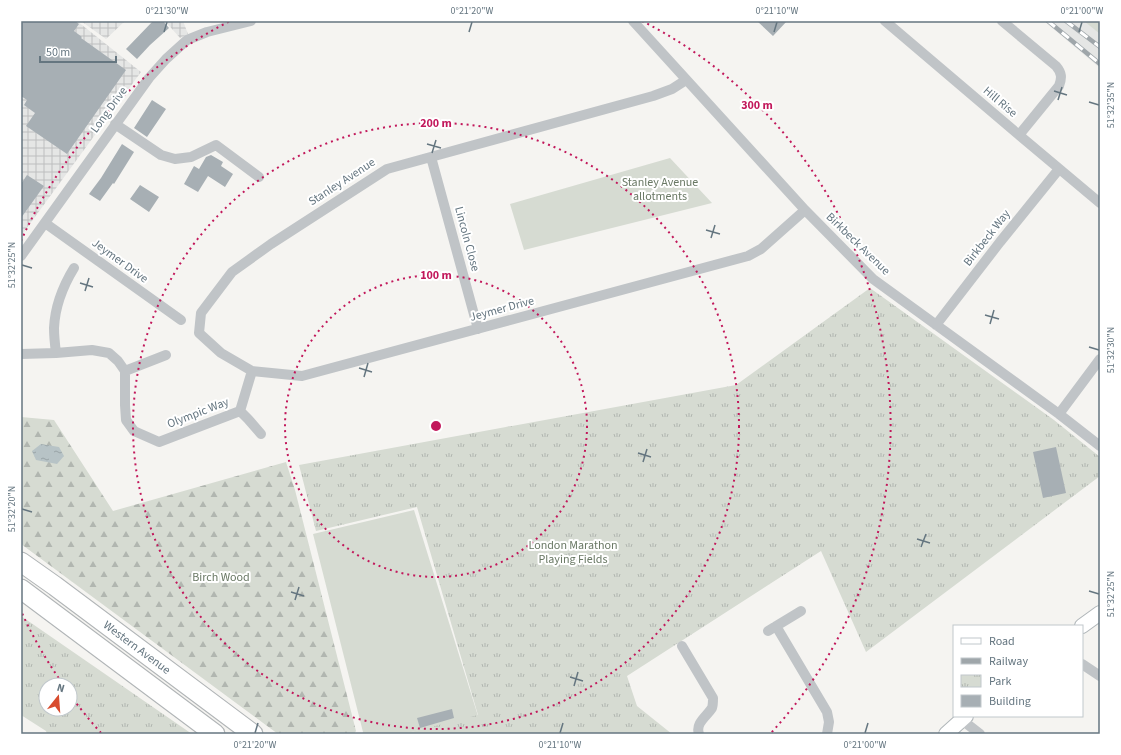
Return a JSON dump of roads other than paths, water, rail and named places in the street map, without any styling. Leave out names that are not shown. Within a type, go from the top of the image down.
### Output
[{"type":"highway","points":[[21,559],[55,586]]},
{"type":"highway","name":"Western Avenue","points":[[21,562],[253,734]]},
{"type":"highway","name":"Western Avenue","points":[[21,589],[215,734]]},
{"type":"street","name":"Long Drive","points":[[21,256],[115,124],[149,78],[166,59],[187,40],[206,32],[251,21]]},
{"type":"street","name":"Birkbeck Avenue","points":[[633,21],[805,210],[873,279],[1059,414],[1100,446]]},
{"type":"street","name":"Hill Rise","points":[[885,21],[1100,203]]},
{"type":"street","points":[[1002,21],[1056,66],[1061,72],[1062,80],[1060,86],[1019,135]]},
{"type":"street","name":"Stanley Avenue","points":[[199,333],[201,313],[232,272],[271,244],[387,169],[653,96],[672,89],[686,80]]},
{"type":"street","points":[[115,124],[161,155],[175,159],[191,157],[216,145],[259,176]]},
{"type":"street","name":"Lincoln Close","points":[[431,157],[478,329]]},
{"type":"street","name":"Birkbeck Way","points":[[936,325],[1059,169]]},
{"type":"street","name":"Jeymer Drive","points":[[199,333],[221,353],[252,372],[302,376],[748,256],[761,249],[805,210]]},
{"type":"street","name":"Jeymer Drive","points":[[45,223],[181,320]]},
{"type":"street","points":[[56,353],[54,327],[57,306],[66,282],[74,268]]},
{"type":"street","points":[[21,354],[92,350],[109,353],[118,361],[125,371],[166,354]]},
{"type":"street","points":[[1059,414],[1100,359]]},
{"type":"street","name":"Olympic Way","points":[[125,371],[126,420],[134,431],[159,442],[240,411]]},
{"type":"street","name":"Olympic Way","points":[[240,411],[252,372]]},
{"type":"street","name":"Olympic Way","points":[[240,411],[261,434]]},
{"type":"street","points":[[801,611],[772,628],[827,712],[829,722],[827,734]]},
{"type":"street","points":[[1083,625],[1100,613]]},
{"type":"street","points":[[682,646],[713,698],[712,707],[701,720],[698,731],[699,734]]},
{"type":"street","points":[[1083,665],[1100,676]]},
{"type":"street","points":[[946,734],[964,718],[980,734]]},
{"type":"water","points":[[41,444],[59,447],[64,456],[57,464],[36,460],[32,451]]},
{"type":"railway","points":[[1048,21],[1100,64]]},
{"type":"railway","points":[[1066,21],[1100,47]]},
{"type":"park label","name":"Stanley Avenue allotments","points":[[660,189]]},
{"type":"park label","name":"London Marathon Playing Fields","points":[[573,552]]},
{"type":"park label","name":"Birch Wood","points":[[221,577]]}]
